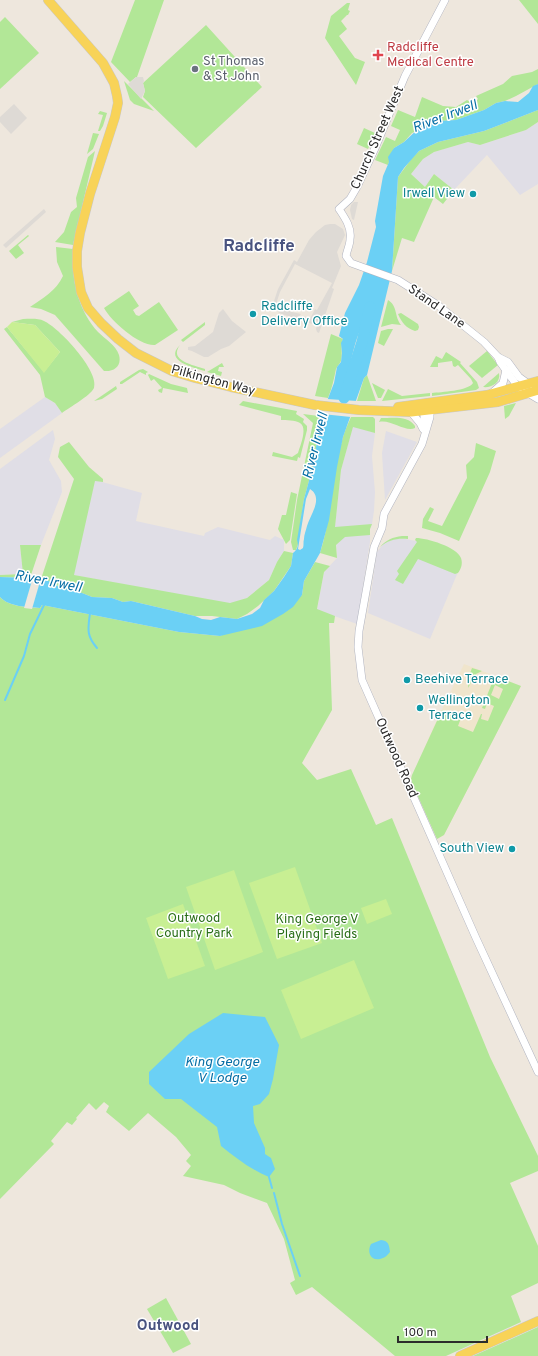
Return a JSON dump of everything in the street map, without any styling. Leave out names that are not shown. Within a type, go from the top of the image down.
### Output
[{"type":"main road","name":"Pilkington Way","points":[[48,0],[103,63],[114,83],[118,103],[90,194],[80,233],[77,251],[77,267],[78,279],[88,308],[101,323],[136,354],[172,371],[224,386],[315,405],[359,410],[427,408],[498,402],[527,394],[538,393]]},
{"type":"main road","name":"Pilkington Way","points":[[378,409],[411,412],[487,395],[538,381]]},
{"type":"main road","points":[[460,1356],[538,1321]]},
{"type":"street","name":"Church Street West","points":[[347,259],[346,256],[350,239],[349,227],[346,218],[339,209],[350,199],[357,187],[405,76],[445,0]]},
{"type":"street","name":"Stand Lane","points":[[347,259],[351,263],[393,278],[445,310],[484,342],[498,357],[518,387],[527,394]]},
{"type":"street","name":"Stand Lane","points":[[498,357],[508,362],[519,377],[528,383],[538,393]]},
{"type":"street","points":[[487,395],[501,386],[506,370]]},
{"type":"street","name":"Outwood Road","points":[[427,408],[430,417],[424,433],[422,444],[384,514],[382,528],[374,547],[359,639],[359,661],[362,680],[476,938],[538,1072]]},
{"type":"street","points":[[411,412],[420,423],[424,433]]},
{"type":"shaded area","points":[[136,77],[143,77],[144,81],[145,91],[141,99],[128,84]]},
{"type":"shaded area","points":[[14,104],[27,118],[11,134],[0,122],[0,117]]},
{"type":"shaded area","points":[[538,122],[538,184],[520,195],[487,155],[454,190],[434,174],[425,187],[411,174],[423,159],[434,152],[468,142],[480,145],[526,130]]},
{"type":"shaded area","points":[[354,202],[358,202],[354,220],[352,219],[350,210],[351,205]]},
{"type":"shaded area","points":[[44,209],[46,212],[6,248],[3,245]]},
{"type":"shaded area","points":[[335,224],[343,229],[345,235],[337,252],[341,266],[332,288],[334,289],[319,333],[316,329],[318,321],[314,320],[313,324],[305,322],[303,320],[304,316],[310,319],[315,309],[317,310],[332,283],[295,264],[280,292],[276,304],[277,306],[292,312],[301,314],[297,319],[279,313],[273,304],[278,289],[294,260],[297,262],[309,240],[316,232],[325,225]]},
{"type":"shaded area","points":[[223,309],[232,321],[246,332],[229,346],[208,357],[204,357],[188,350],[188,347],[195,346],[213,332],[219,313]]},
{"type":"shaded area","points":[[45,397],[55,403],[62,413],[0,458],[0,429]]},
{"type":"shaded area","points":[[353,426],[375,433],[372,456],[375,492],[374,511],[370,529],[370,542],[357,624],[317,610],[324,572],[337,558],[335,525],[341,470]]},
{"type":"shaded area","points":[[53,430],[55,439],[49,460],[61,481],[62,492],[41,545],[20,545],[23,574],[0,575],[0,469]]},
{"type":"shaded area","points":[[386,431],[417,442],[385,500],[382,453]]},
{"type":"shaded area","points":[[95,480],[142,493],[136,521],[204,536],[205,533],[218,527],[270,540],[275,536],[284,540],[284,551],[269,580],[247,598],[230,604],[73,575]]},
{"type":"shaded area","points":[[395,539],[405,539],[433,544],[460,567],[430,639],[368,613],[377,552],[384,543]]},
{"type":"shaded area","points":[[464,664],[521,686],[444,835],[437,839],[411,779],[434,726]]},
{"type":"green space","points":[[135,0],[164,0],[137,77],[130,82],[111,62]]},
{"type":"green space","points":[[519,0],[538,0],[538,24]]},
{"type":"green space","points":[[347,3],[350,3],[348,10],[350,11],[341,21],[347,29],[339,36],[355,58],[365,62],[356,85],[325,38],[331,16]]},
{"type":"green space","points":[[5,17],[39,53],[0,89],[0,22]]},
{"type":"green space","points":[[206,25],[262,87],[196,148],[143,97],[145,91],[143,83]]},
{"type":"green space","points":[[538,69],[538,84],[516,96],[496,103],[484,110],[456,120],[439,121],[412,133],[404,142],[394,148],[388,165],[375,160],[386,137],[395,141],[400,130],[391,126],[398,110],[415,117],[422,97],[443,106],[456,107],[467,100],[473,104],[478,99],[476,96],[503,84],[512,76],[532,72]]},
{"type":"green space","points":[[124,81],[154,111],[134,104],[130,100]]},
{"type":"green space","points":[[538,110],[538,122],[526,130],[480,145],[468,142],[434,152],[423,159],[411,174],[425,187],[434,174],[454,190],[443,204],[434,197],[414,242],[402,238],[392,271],[398,177],[412,158],[419,151],[438,142],[484,131]]},
{"type":"green space","points":[[100,111],[107,113],[103,126],[100,131],[98,131],[103,115],[98,114]]},
{"type":"green space","points":[[364,128],[375,133],[368,149],[357,144]]},
{"type":"green space","points":[[93,133],[99,134],[93,149],[87,154]]},
{"type":"green space","points":[[95,151],[73,245],[55,242],[64,232],[71,212],[77,207],[76,198],[88,157]]},
{"type":"green space","points":[[28,235],[29,236],[18,245],[24,253],[16,259],[9,251]]},
{"type":"green space","points":[[56,247],[73,249],[73,272],[77,294],[85,314],[91,323],[98,332],[118,351],[120,359],[118,365],[114,369],[104,371],[55,315],[41,309],[30,307],[53,290],[63,276],[57,262]]},
{"type":"green space","points":[[129,291],[139,306],[133,310],[136,315],[139,316],[159,302],[178,330],[155,345],[141,341],[126,332],[104,308]]},
{"type":"green space","points":[[388,300],[395,308],[397,318],[401,325],[392,324],[381,327]]},
{"type":"green space","points":[[401,313],[418,324],[418,330],[412,330],[405,325],[398,314]]},
{"type":"green space","points":[[23,319],[39,319],[50,325],[68,340],[91,371],[94,380],[94,388],[92,391],[62,413],[55,403],[45,397],[40,375],[4,329],[7,327],[44,372],[60,352],[35,325],[12,322]]},
{"type":"green space","points":[[12,322],[35,325],[60,352],[44,373],[7,327]]},
{"type":"green space","points":[[205,322],[205,325],[183,342],[181,340]]},
{"type":"green space","points":[[393,329],[384,346],[378,343],[381,331]]},
{"type":"green space","points":[[331,334],[343,339],[341,361],[336,369],[328,398],[315,396]]},
{"type":"green space","points":[[180,345],[177,350],[177,355],[180,359],[189,364],[205,369],[205,371],[188,366],[178,359],[175,355],[176,351]]},
{"type":"green space","points":[[487,351],[498,365],[482,378],[469,366]]},
{"type":"green space","points":[[446,352],[461,362],[460,363],[477,382],[479,388],[476,390],[432,396],[432,393],[448,392],[466,388],[473,383],[458,365],[455,367],[453,366],[452,361],[438,363],[438,367],[430,367],[436,356],[442,359]]},
{"type":"green space","points":[[222,363],[224,367],[219,367],[218,371],[222,372],[221,376],[207,372]]},
{"type":"green space","points":[[143,369],[148,372],[146,375],[140,372],[120,384],[120,382]]},
{"type":"green space","points":[[499,373],[498,380],[495,384],[489,387],[483,387]]},
{"type":"green space","points":[[149,374],[171,384],[187,388],[188,393],[163,388],[162,393],[159,392],[158,390],[162,388],[154,379],[151,381],[148,375]]},
{"type":"green space","points":[[367,375],[376,401],[357,401],[364,378]]},
{"type":"green space","points":[[372,383],[385,390],[381,398],[378,398]]},
{"type":"green space","points":[[116,386],[117,389],[102,399],[94,401]]},
{"type":"green space","points":[[388,389],[402,396],[430,393],[430,396],[382,401]]},
{"type":"green space","points":[[243,401],[297,411],[296,414],[304,419],[303,422],[307,426],[307,430],[300,458],[298,457],[297,461],[272,456],[273,452],[292,457],[298,453],[303,437],[302,425],[296,421],[281,420],[281,416],[239,405]]},
{"type":"green space","points":[[516,403],[509,416],[505,419],[504,406]]},
{"type":"green space","points":[[303,414],[319,416],[321,428],[318,435],[313,466],[304,499],[298,544],[296,550],[293,550],[291,542],[297,500],[313,423]]},
{"type":"green space","points":[[351,417],[373,417],[375,419],[375,433],[353,427],[341,470],[335,527],[372,524],[370,535],[345,537],[336,545],[337,558],[320,553],[327,525],[339,451]]},
{"type":"green space","points":[[381,418],[408,420],[412,422],[415,428],[407,429],[388,422],[379,422]]},
{"type":"green space","points":[[69,442],[89,467],[103,479],[103,482],[95,481],[74,575],[230,603],[247,598],[269,580],[284,551],[293,553],[291,566],[274,591],[258,606],[237,619],[212,616],[195,616],[131,601],[123,602],[112,598],[92,597],[77,591],[61,588],[41,579],[74,479],[58,457],[60,447]]},
{"type":"green space","points":[[476,443],[496,451],[490,472],[459,541],[440,533],[422,528],[423,519],[430,507],[434,509],[428,521],[442,526],[467,478],[466,465],[474,457]]},
{"type":"green space","points":[[291,492],[297,494],[290,540],[286,544],[278,529],[282,515],[286,515]]},
{"type":"green space","points":[[408,536],[408,539],[393,540],[380,547],[390,539]]},
{"type":"green space","points":[[416,538],[441,544],[454,550],[461,558],[462,562],[458,573],[455,574],[418,559],[403,584],[395,580],[399,574],[397,571],[417,542],[415,540]]},
{"type":"green space","points":[[20,545],[41,545],[30,578],[0,577],[0,575],[23,574]]},
{"type":"green space","name":"Outwood Country Park","points":[[315,562],[330,566],[324,572],[317,609],[335,616],[334,623],[329,623],[332,710],[302,763],[317,780],[351,769],[376,825],[392,818],[490,1057],[538,1156],[538,1171],[510,1183],[538,1246],[538,1283],[511,1296],[521,1322],[446,1356],[395,1356],[312,1287],[296,1295],[290,1283],[295,1280],[284,1239],[267,1203],[240,1193],[224,1185],[183,1176],[191,1166],[186,1161],[191,1155],[176,1137],[148,1113],[129,1131],[106,1112],[109,1106],[104,1102],[96,1110],[89,1103],[72,1125],[67,1122],[51,1141],[54,1144],[0,1199],[0,597],[8,603],[18,606],[40,608],[42,605],[179,632],[220,636],[302,595],[304,581]]},
{"type":"green space","points":[[472,668],[482,671],[476,674],[468,688],[469,676]]},
{"type":"green space","points":[[492,675],[521,686],[444,835],[437,839],[412,783],[412,775],[442,710],[461,718],[458,726],[473,732],[481,714],[481,719],[488,721],[494,706],[487,703],[485,709],[482,708],[494,678]],"holes":[[[495,685],[503,689],[499,699],[491,695]]]},
{"type":"green space","points":[[295,867],[322,943],[277,959],[249,883]]},
{"type":"green space","points":[[234,870],[263,952],[215,970],[186,887]]},
{"type":"green space","points":[[386,899],[392,914],[367,924],[361,908]]},
{"type":"green space","points":[[183,904],[205,966],[168,979],[146,918]]},
{"type":"green space","points":[[354,960],[374,1008],[301,1039],[281,990]]},
{"type":"green space","points":[[166,1298],[191,1344],[173,1353],[147,1309]]},
{"type":"green space","points":[[538,1327],[538,1356],[473,1356]]},
{"type":"water","points":[[538,84],[538,110],[484,131],[438,142],[419,151],[398,177],[392,271],[367,375],[364,378],[343,437],[329,520],[320,553],[304,581],[302,595],[293,607],[262,626],[220,636],[179,632],[42,605],[40,608],[13,605],[0,597],[0,577],[30,578],[47,580],[61,588],[77,591],[92,597],[112,598],[123,602],[131,601],[202,619],[211,620],[220,617],[237,619],[252,614],[260,608],[264,600],[274,591],[291,566],[293,553],[297,548],[304,499],[313,466],[318,435],[321,428],[321,420],[319,417],[322,414],[334,383],[337,367],[341,362],[341,343],[343,339],[339,336],[345,313],[359,285],[367,262],[376,227],[375,221],[383,176],[389,162],[388,157],[394,148],[404,142],[419,128],[439,121],[456,120],[484,110],[496,103],[505,101],[518,102],[529,93],[533,86]],"holes":[[[365,321],[368,324],[364,351],[359,366],[354,373],[350,385],[348,385],[347,383],[353,351],[358,334]],[[310,489],[316,497],[316,502],[305,532],[303,548],[300,550],[298,549],[306,499]]]},
{"type":"water","name":"King George V Lodge","points":[[223,1013],[265,1017],[279,1045],[269,1094],[260,1104],[253,1106],[254,1123],[265,1148],[265,1154],[271,1158],[275,1169],[269,1177],[249,1167],[221,1146],[217,1127],[181,1099],[165,1099],[149,1084],[149,1072],[189,1034]]},
{"type":"water","points":[[381,1240],[386,1241],[390,1252],[384,1258],[373,1258],[369,1251],[371,1244]]},
{"type":"pier","points":[[327,399],[357,401],[351,417],[322,414]]},
{"type":"pier","points":[[33,577],[41,578],[32,609],[24,608]]},
{"type":"waterway","name":"River Irwell","points":[[344,398],[362,342],[370,307]]},
{"type":"waterway","points":[[5,700],[24,656],[30,634],[45,603]]},
{"type":"waterway","points":[[90,613],[89,635],[97,648]]},
{"type":"waterway","points":[[269,1177],[272,1188]]},
{"type":"waterway","points":[[274,1193],[282,1224],[300,1276]]},
{"type":"place","name":"Radcliffe Medical Centre","points":[[378,55]]},
{"type":"place","name":"St Thomas & St John","points":[[195,69]]},
{"type":"place","name":"Irwell View","points":[[473,194]]},
{"type":"place","name":"Radcliffe Delivery Office","points":[[253,314]]},
{"type":"place","name":"Beehive Terrace","points":[[407,680]]},
{"type":"place","name":"Wellington Terrace","points":[[420,708]]},
{"type":"place","name":"South View","points":[[512,849]]},
{"type":"district","name":"Radcliffe","points":[[259,247]]},
{"type":"district","name":"Outwood","points":[[168,1326]]},
{"type":"park label","name":"King George V Playing Fields","points":[[317,928]]}]
